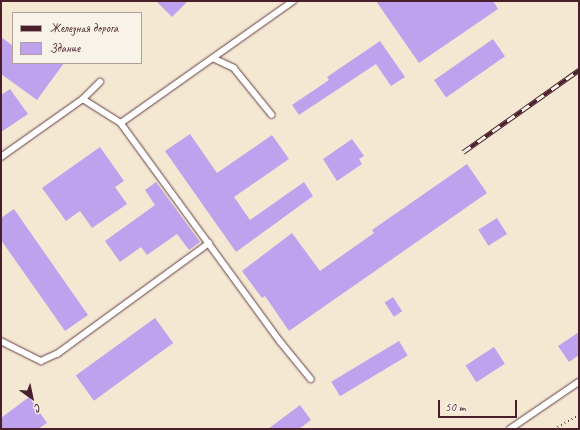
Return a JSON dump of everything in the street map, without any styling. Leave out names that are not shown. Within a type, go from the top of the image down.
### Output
[{"type":"lane","points":[[121,122],[293,1]]},
{"type":"lane","points":[[214,58],[234,68],[272,116]]},
{"type":"lane","points":[[1,157],[82,99],[100,82]]},
{"type":"lane","points":[[82,99],[121,122],[209,243],[312,379]]},
{"type":"lane","points":[[1,341],[42,361],[57,354],[209,243]]},
{"type":"lane","points":[[510,429],[579,382]]},
{"type":"path","points":[[554,429],[579,415]]},
{"type":"building","points":[[156,1],[188,1],[172,17]]},
{"type":"building","points":[[376,1],[493,1],[498,9],[419,63]]},
{"type":"building","points":[[1,37],[12,45],[12,64],[63,64],[37,100],[1,74]]},
{"type":"building","points":[[493,39],[505,56],[446,97],[434,80]]},
{"type":"building","points":[[380,41],[405,77],[391,86],[376,64],[299,115],[292,105],[329,80],[327,77]]},
{"type":"building","points":[[10,89],[28,114],[1,132],[1,95]]},
{"type":"building","points":[[190,134],[217,173],[272,135],[289,159],[234,197],[250,220],[304,182],[313,196],[236,252],[165,151]]},
{"type":"building","points":[[352,139],[364,156],[359,159],[362,164],[337,181],[323,159]]},
{"type":"building","points":[[100,147],[124,181],[115,187],[127,204],[92,228],[80,211],[66,221],[42,188]]},
{"type":"building","points":[[467,164],[487,193],[289,331],[265,296],[262,298],[242,271],[292,233],[320,271],[374,233],[372,230]]},
{"type":"building","points":[[156,182],[200,242],[189,250],[177,234],[147,255],[141,247],[120,262],[105,241],[155,205],[145,190]]},
{"type":"building","points":[[14,209],[88,315],[65,331],[1,240],[1,218]]},
{"type":"building","points":[[497,218],[507,234],[488,246],[478,230]]},
{"type":"building","points":[[393,297],[402,311],[394,317],[385,302]]},
{"type":"building","points":[[155,318],[173,343],[94,401],[76,376]]},
{"type":"building","points":[[579,332],[579,355],[569,362],[558,346]]},
{"type":"building","points":[[399,341],[408,356],[340,396],[331,382]]},
{"type":"building","points":[[494,347],[505,364],[476,382],[465,366]]},
{"type":"building","points":[[29,397],[47,423],[38,429],[1,429],[1,418]]},
{"type":"building","points":[[300,405],[311,420],[299,429],[268,429]]},
{"type":"railway","points":[[463,152],[579,70]]}]
